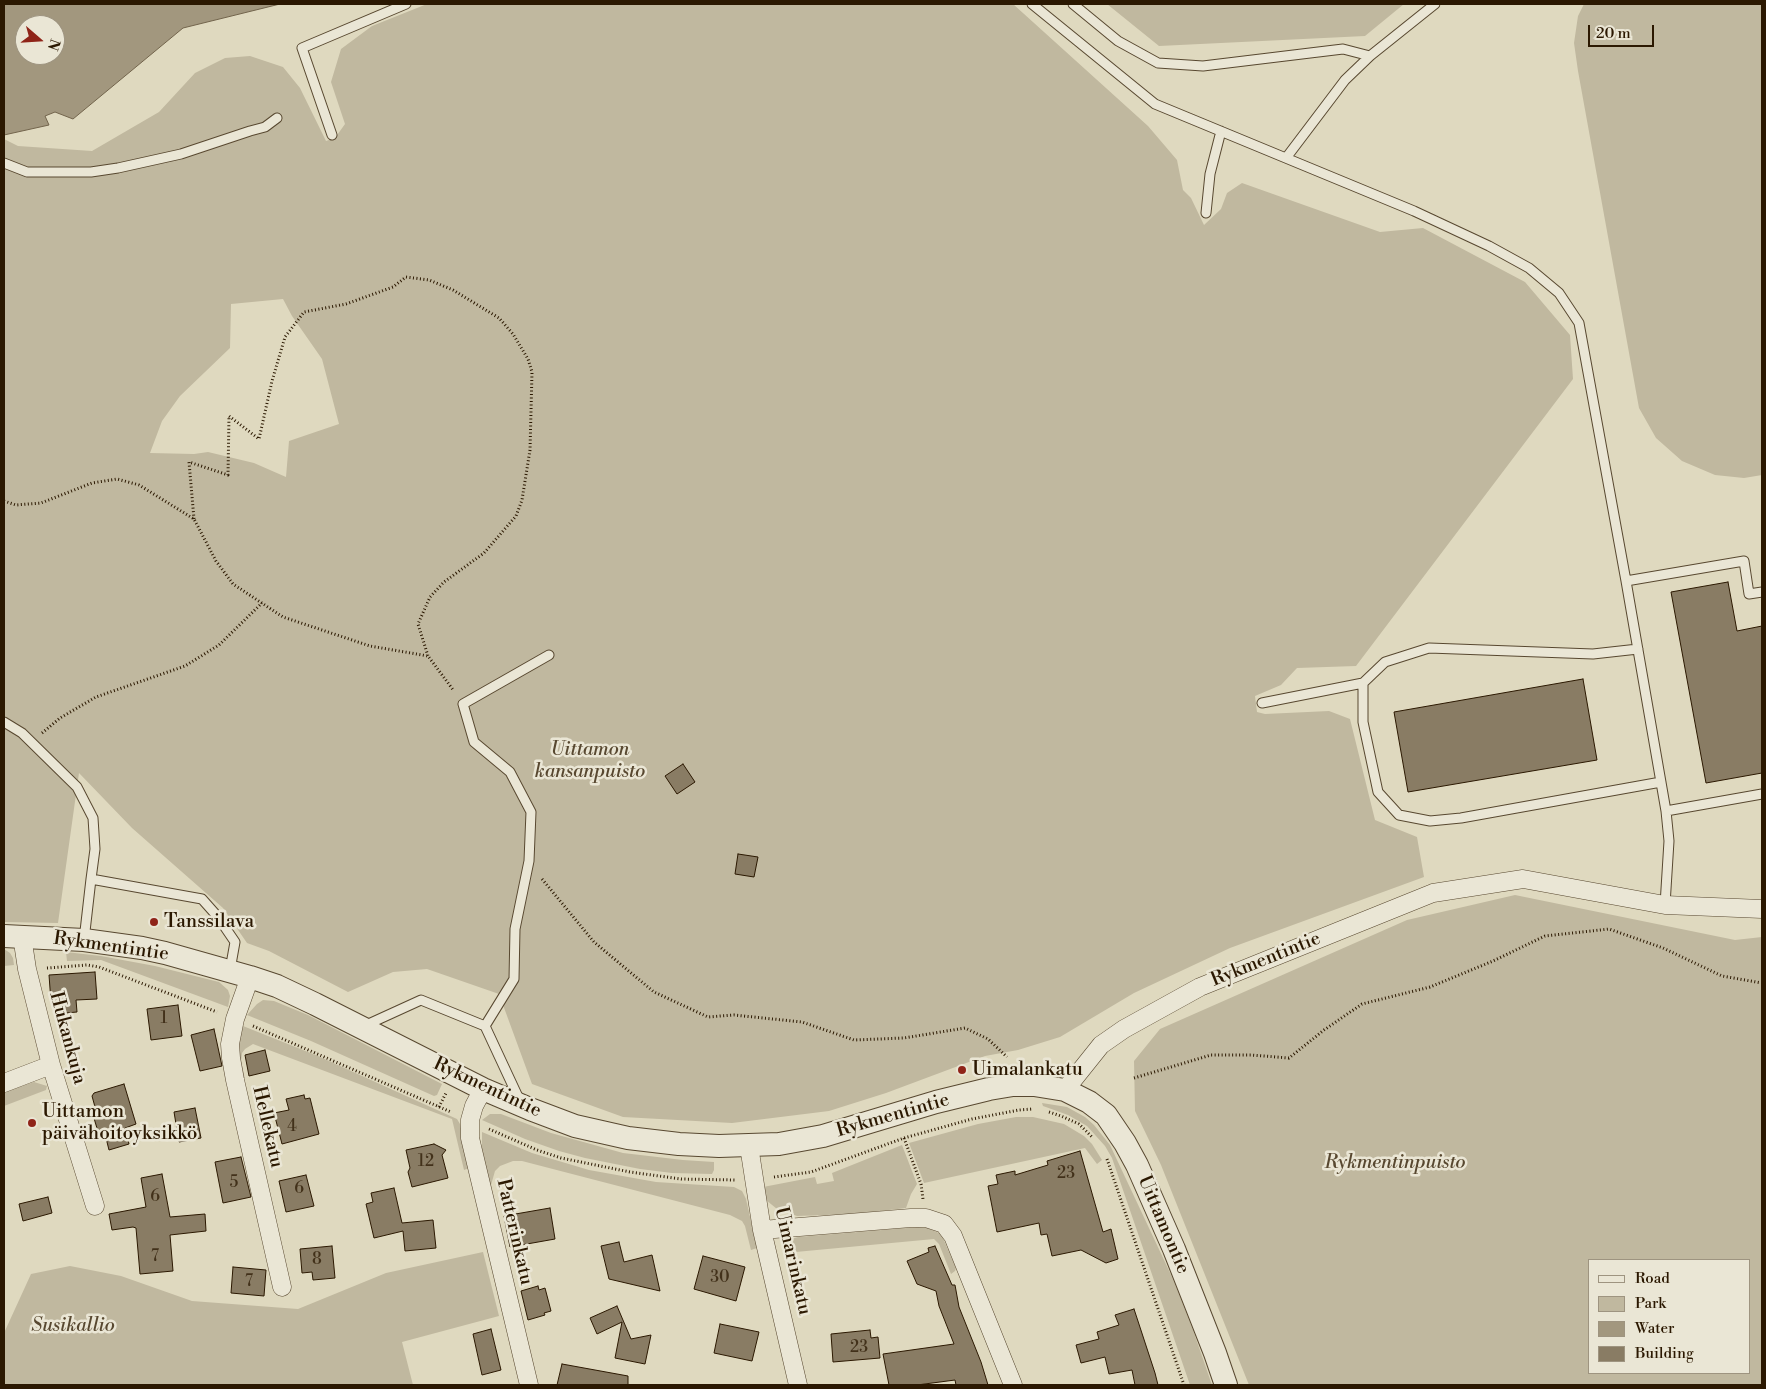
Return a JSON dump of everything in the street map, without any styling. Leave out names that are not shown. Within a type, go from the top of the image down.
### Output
[{"type":"street","name":"Rykmentintie","points":[[13,936],[84,940],[165,953],[277,986],[483,1089],[575,1126],[628,1138],[679,1144],[749,1146],[779,1144],[823,1136],[936,1102],[1013,1085],[1045,1086],[1065,1090],[1101,1046],[1124,1029],[1192,991],[1433,893],[1522,879],[1665,905],[1762,909]]},
{"type":"street","name":"Hukankuja","points":[[13,936],[27,970],[50,1065],[95,1206]]},
{"type":"street","name":"Hellekatu","points":[[240,974],[230,1044],[231,1058],[234,1080],[282,1287]]},
{"type":"street","points":[[4,1083],[50,1065]]},
{"type":"street","name":"Patterinkatu","points":[[483,1089],[474,1106],[470,1120],[470,1138],[528,1385]]},
{"type":"street","name":"Uittamontie","points":[[1065,1090],[1089,1102],[1106,1115],[1137,1164],[1174,1250],[1226,1385]]},
{"type":"street","name":"Uimarinkatu","points":[[749,1146],[762,1230],[798,1385]]},
{"type":"street","points":[[762,1230],[926,1218],[944,1224],[953,1236],[1013,1385]]},
{"type":"lane","points":[[332,135],[302,48],[406,4]]},
{"type":"lane","points":[[1032,4],[1155,104],[1414,211],[1489,246],[1529,268],[1558,293],[1579,323],[1638,649],[1666,811],[1669,841],[1665,905]]},
{"type":"lane","points":[[1073,4],[1118,41],[1158,63],[1203,66],[1343,49],[1370,56]]},
{"type":"lane","points":[[1286,158],[1345,80],[1370,56],[1435,4]]},
{"type":"lane","points":[[4,163],[26,172],[91,172],[118,168],[181,154],[250,130],[265,128],[277,118]]},
{"type":"lane","points":[[1206,212],[1210,174],[1221,131]]},
{"type":"lane","points":[[1626,581],[1744,561],[1749,594],[1762,592]]},
{"type":"lane","points":[[1262,703],[1363,683],[1385,662],[1429,648],[1593,654],[1638,649]]},
{"type":"lane","points":[[485,1026],[514,979],[515,929],[528,863],[531,812],[510,772],[474,742],[463,704],[549,655]]},
{"type":"lane","points":[[1363,683],[1363,722],[1378,792],[1398,815],[1430,821],[1461,818],[1661,782]]},
{"type":"lane","points":[[4,722],[22,733],[77,787],[93,818],[95,850],[84,940]]},
{"type":"lane","points":[[1666,811],[1762,794]]},
{"type":"lane","points":[[91,878],[202,899],[218,917],[235,942],[240,974]]},
{"type":"lane","points":[[361,1027],[421,1000],[485,1026],[522,1106]]},
{"type":"path","points":[[428,656],[360,643],[283,617],[233,584],[216,561],[194,519],[189,462],[228,475],[229,416],[259,439],[272,381],[285,338],[304,312],[346,304],[393,287],[406,277],[429,280],[453,290],[499,318],[513,334],[528,359],[532,372],[530,450],[522,500],[516,516],[484,553],[444,582],[430,597],[418,624],[428,656],[463,704]]},
{"type":"path","points":[[4,501],[16,505],[41,503],[92,484],[117,479],[139,485],[194,519]]},
{"type":"path","points":[[31,742],[60,718],[96,697],[184,666],[219,645],[262,603]]},
{"type":"path","points":[[528,863],[594,942],[654,992],[708,1017],[734,1015],[802,1022],[854,1040],[904,1038],[965,1028],[988,1039],[1007,1057]]},
{"type":"path","points":[[1134,1078],[1211,1055],[1251,1055],[1288,1058],[1362,1004],[1430,987],[1494,961],[1545,936],[1609,929],[1663,948],[1722,976],[1762,983]]},
{"type":"path","points":[[439,1107],[448,1088]]},
{"type":"path","points":[[904,1138],[921,1184],[926,1218]]},
{"type":"green space","name":"Uittamon kansanpuisto","points":[[427,4],[1013,4],[1148,126],[1177,160],[1183,190],[1191,198],[1204,225],[1221,209],[1227,193],[1242,183],[1380,232],[1423,228],[1525,282],[1570,335],[1573,379],[1356,666],[1297,668],[1281,685],[1255,696],[1257,712],[1265,714],[1329,711],[1350,719],[1375,820],[1417,837],[1424,877],[1230,948],[1134,993],[1060,1037],[1018,1050],[985,1056],[886,1093],[829,1111],[732,1123],[623,1117],[532,1084],[499,994],[427,969],[393,972],[348,992],[269,951],[247,943],[223,908],[132,828],[79,773],[58,923],[4,922],[4,139],[18,146],[92,151],[159,112],[195,73],[225,58],[250,56],[283,67],[300,88],[326,141],[335,138],[345,124],[331,82],[341,49],[372,26]],"holes":[[[283,299],[292,316],[322,359],[339,424],[289,441],[286,477],[254,463],[208,452],[194,454],[150,453],[162,421],[180,396],[230,348],[231,304]]]},
{"type":"green space","points":[[1107,4],[1404,4],[1365,36],[1159,46]]},
{"type":"green space","points":[[1584,4],[1762,4],[1762,475],[1744,478],[1715,475],[1682,461],[1656,438],[1639,408],[1574,43],[1578,16]]},
{"type":"green space","name":"Rykmentinpuisto","points":[[1515,895],[1735,940],[1762,937],[1762,1385],[1249,1385],[1161,1165],[1135,1111],[1134,1061],[1160,1029],[1407,920]]},
{"type":"green space","points":[[4,949],[10,953],[14,965],[4,966]]},
{"type":"green space","points":[[66,952],[155,966],[219,982],[228,990],[230,996],[228,1007],[101,960],[67,961]]},
{"type":"green space","points":[[263,1000],[274,1001],[308,1015],[442,1084],[437,1095],[434,1096],[311,1041],[247,1015]]},
{"type":"green space","points":[[243,1026],[318,1056],[457,1119],[460,1124],[469,1168],[464,1170],[452,1119],[253,1044],[242,1053],[241,1061],[245,1079],[242,1076],[238,1044]]},
{"type":"green space","points":[[34,1082],[47,1086],[46,1090],[4,1106],[4,1092]]},
{"type":"green space","points":[[1042,1103],[1067,1107],[1085,1117],[1110,1145],[1172,1277],[1212,1385],[1190,1385],[1112,1158],[1105,1146],[1087,1126],[1068,1115],[1043,1106]]},
{"type":"green space","points":[[490,1114],[501,1114],[551,1133],[623,1153],[714,1162],[714,1170],[712,1174],[672,1173],[585,1158],[525,1139],[482,1120]]},
{"type":"green space","points":[[1016,1117],[1033,1117],[1064,1124],[1084,1136],[1092,1144],[1102,1160],[1097,1164],[1085,1148],[924,1183],[909,1143],[978,1124]]},
{"type":"green space","points":[[482,1132],[532,1153],[589,1170],[656,1182],[734,1187],[742,1191],[746,1199],[757,1248],[751,1250],[742,1221],[730,1215],[522,1161],[513,1161],[500,1166],[495,1171],[491,1185],[489,1184],[482,1151]]},
{"type":"green space","points":[[902,1145],[917,1184],[906,1208],[855,1214],[797,1216],[777,1209],[766,1200],[763,1187],[815,1177],[817,1184],[834,1181],[832,1173]]},
{"type":"green space","points":[[918,1227],[927,1228],[942,1236],[956,1268],[955,1271],[951,1274],[939,1244],[934,1239],[785,1253],[784,1245],[788,1240],[798,1237]]},
{"type":"green space","name":"Susikallio","points":[[483,1252],[499,1316],[402,1342],[413,1385],[4,1385],[4,1333],[31,1274],[70,1266],[121,1276],[192,1301],[298,1309],[386,1273]]},
{"type":"water","points":[[4,4],[280,4],[183,28],[73,119],[55,112],[45,116],[49,125],[4,135]]},
{"type":"building","points":[[1728,582],[1737,631],[1762,626],[1762,773],[1706,783],[1671,592]]},
{"type":"building","points":[[1583,679],[1597,760],[1408,792],[1394,712]]},
{"type":"building","points":[[683,764],[695,782],[677,794],[665,776]]},
{"type":"building","points":[[738,854],[758,857],[754,877],[735,874]]},
{"type":"building","points":[[95,972],[97,999],[76,1000],[77,1012],[54,1014],[49,975]]},
{"type":"building","points":[[178,1005],[182,1036],[151,1040],[147,1009]]},
{"type":"building","points":[[214,1029],[222,1066],[200,1071],[191,1035]]},
{"type":"building","points":[[265,1050],[270,1071],[249,1076],[245,1055]]},
{"type":"building","points":[[124,1084],[136,1124],[125,1128],[129,1144],[109,1150],[105,1134],[99,1135],[91,1108],[95,1107],[92,1096],[94,1093]]},
{"type":"building","points":[[304,1095],[305,1099],[310,1098],[319,1134],[282,1144],[274,1113],[289,1110],[286,1099]]},
{"type":"building","points":[[195,1108],[201,1138],[179,1142],[174,1112]]},
{"type":"building","points":[[434,1144],[446,1150],[442,1155],[448,1178],[412,1187],[408,1172],[410,1168],[406,1150]]},
{"type":"building","points":[[1080,1151],[1103,1232],[1111,1229],[1118,1259],[1106,1263],[1081,1250],[1052,1256],[1047,1234],[1041,1235],[1039,1223],[997,1232],[988,1186],[998,1184],[996,1175],[1015,1171],[1015,1175],[1048,1165],[1047,1161]]},
{"type":"building","points":[[241,1157],[251,1197],[223,1203],[215,1162]]},
{"type":"building","points":[[162,1174],[170,1217],[205,1214],[206,1231],[170,1235],[173,1271],[140,1274],[136,1228],[112,1230],[109,1214],[146,1207],[141,1178]]},
{"type":"building","points":[[306,1175],[314,1206],[286,1212],[279,1181]]},
{"type":"building","points":[[394,1188],[402,1223],[433,1220],[436,1248],[405,1251],[403,1231],[374,1238],[366,1204],[373,1202],[371,1193]]},
{"type":"building","points":[[48,1197],[52,1213],[23,1221],[19,1204]]},
{"type":"building","points":[[550,1208],[555,1239],[510,1247],[504,1216]]},
{"type":"building","points":[[619,1242],[624,1262],[652,1255],[660,1291],[609,1279],[601,1246]]},
{"type":"building","points":[[332,1246],[335,1278],[313,1280],[312,1272],[302,1273],[300,1249]]},
{"type":"building","points":[[935,1246],[952,1285],[955,1285],[959,1307],[988,1385],[956,1385],[955,1380],[917,1385],[889,1385],[883,1354],[954,1344],[939,1306],[936,1291],[917,1284],[907,1261],[929,1252],[928,1248]]},
{"type":"building","points":[[703,1256],[745,1267],[736,1301],[694,1289]]},
{"type":"building","points":[[233,1267],[266,1270],[264,1296],[231,1293]]},
{"type":"building","points":[[538,1286],[539,1290],[545,1288],[551,1311],[544,1313],[545,1315],[528,1320],[521,1291]]},
{"type":"building","points":[[617,1306],[631,1339],[651,1335],[645,1364],[615,1358],[622,1322],[597,1334],[590,1318]]},
{"type":"building","points":[[1134,1309],[1158,1385],[1135,1385],[1132,1370],[1109,1374],[1105,1357],[1081,1363],[1076,1345],[1099,1339],[1097,1332],[1119,1325],[1115,1315]]},
{"type":"building","points":[[720,1324],[759,1332],[752,1361],[714,1353]]},
{"type":"building","points":[[491,1329],[501,1370],[482,1375],[473,1334]]},
{"type":"building","points":[[870,1330],[871,1338],[878,1337],[880,1358],[833,1362],[831,1334]]},
{"type":"building","points":[[562,1364],[628,1376],[628,1385],[557,1385]]},
{"type":"place","name":"Tanssilava","points":[[154,922]]},
{"type":"place","name":"Uimalankatu","points":[[962,1070]]},
{"type":"place","name":"Uittamon päivähoitoyksikkö","points":[[32,1123]]}]
